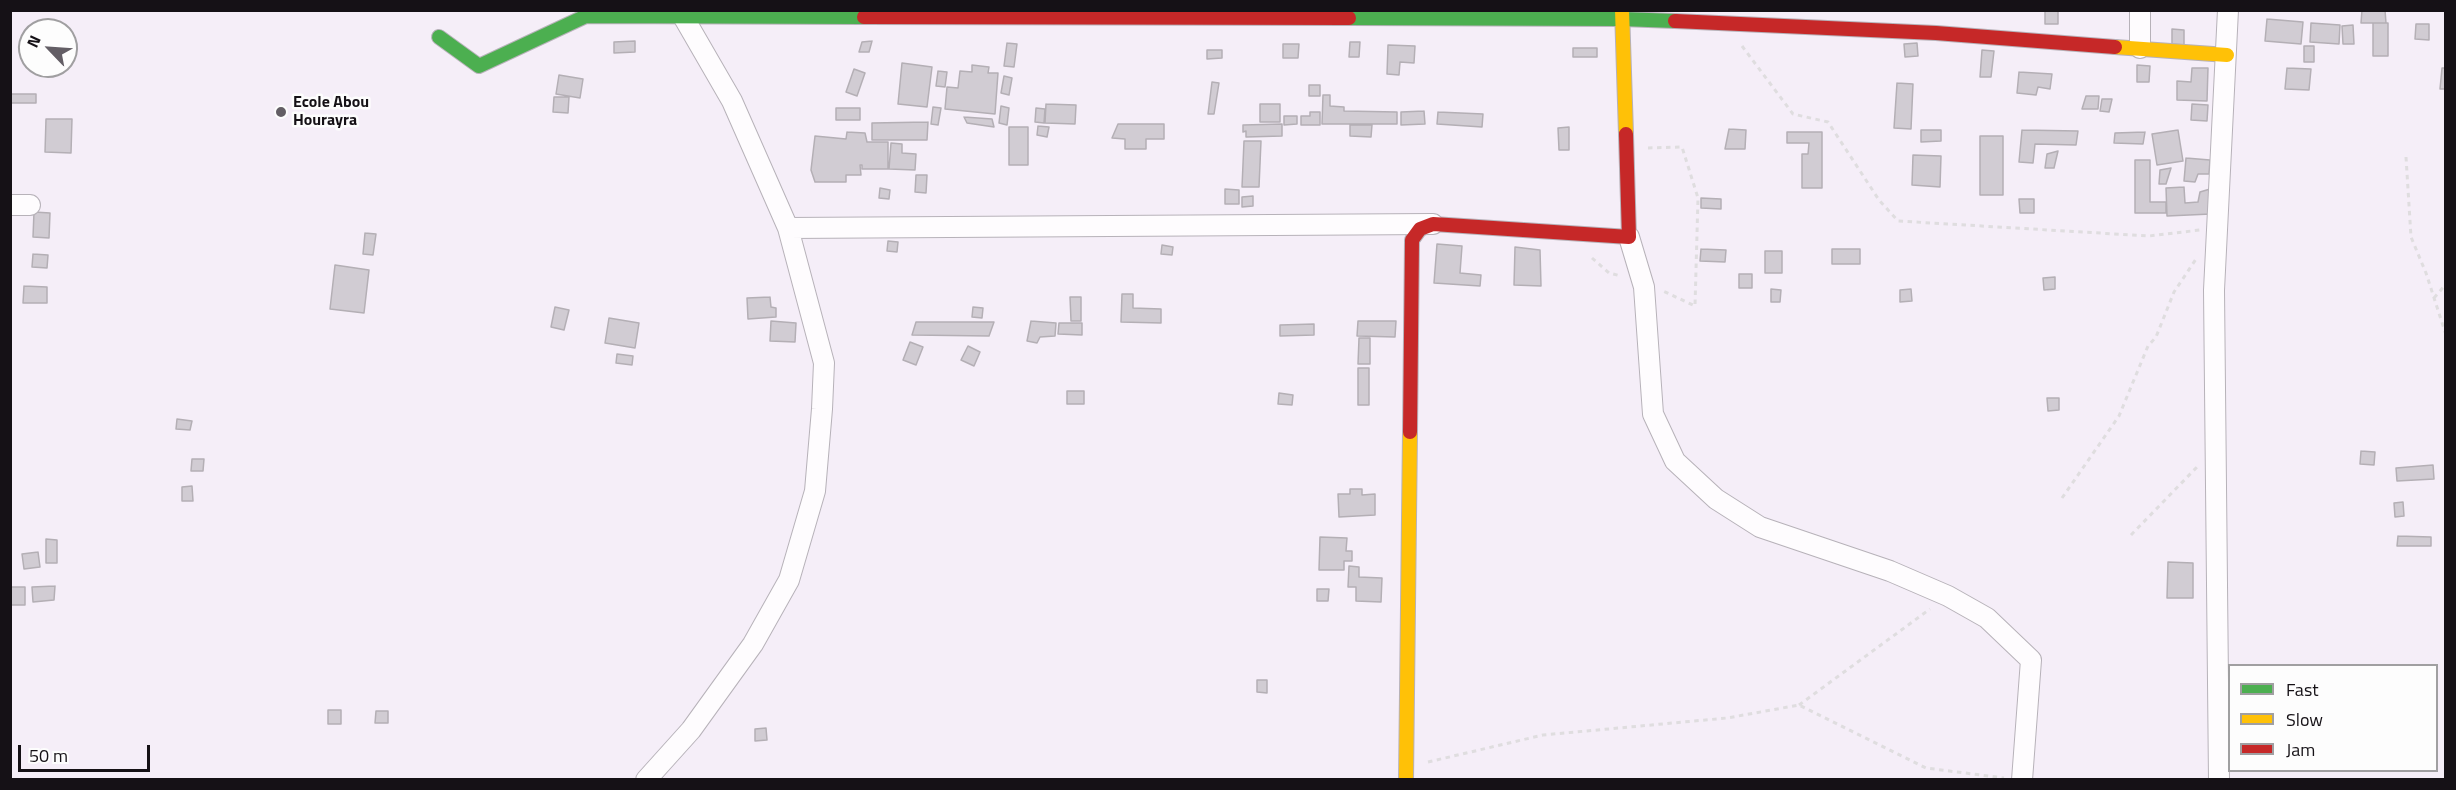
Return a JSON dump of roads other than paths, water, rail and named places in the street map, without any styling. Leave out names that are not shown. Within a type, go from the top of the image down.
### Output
[{"type":"street","points":[[2140,10],[2140,48]]},
{"type":"street","points":[[2219,780],[2214,290],[2228,10]]},
{"type":"street","points":[[440,37],[479,66],[586,16],[1072,13],[1622,15],[1936,33],[2227,55]]},
{"type":"street","points":[[646,780],[691,730],[753,644],[789,580],[815,491],[824,363],[788,228],[732,101],[684,14]]},
{"type":"street","points":[[1622,15],[1629,237],[1642,282],[1653,414],[1675,461],[1716,499],[1760,527],[1890,571],[1948,596],[1987,618],[2031,660],[2014,779]]},
{"type":"street","points":[[788,228],[1433,224],[1629,237]]},
{"type":"street","points":[[1406,774],[1412,240],[1420,229],[1433,224]]},
{"type":"place","name":"Ecole Abou Hourayra","points":[[281,112]]}]
